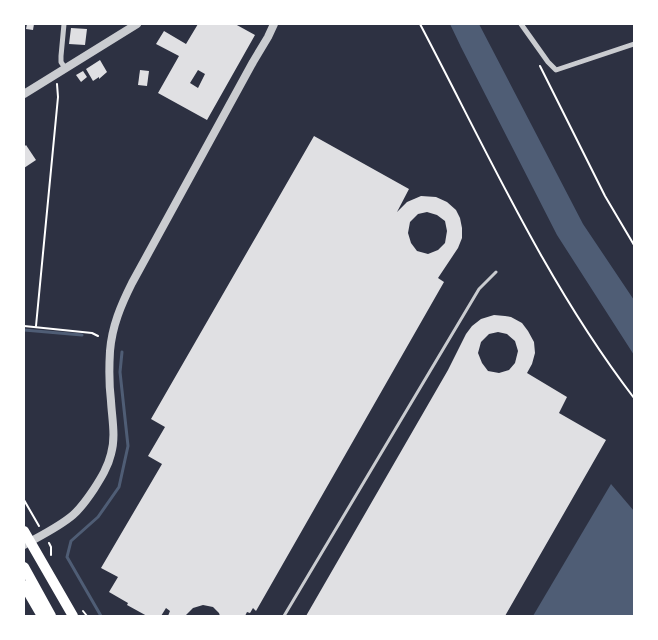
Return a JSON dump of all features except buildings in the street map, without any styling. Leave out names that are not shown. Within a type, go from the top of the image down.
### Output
[{"type":"highway","points":[[24,531],[27,543],[73,616]]},
{"type":"highway","points":[[24,567],[52,616]]},
{"type":"highway","points":[[24,585],[42,616]]},
{"type":"street","points":[[64,24],[61,62],[65,68]]},
{"type":"street","points":[[24,94],[137,24]]},
{"type":"street","points":[[27,543],[73,516],[91,494],[106,468],[113,445],[110,400],[110,350],[113,328],[119,309],[274,24]]},
{"type":"street","points":[[521,24],[548,62],[556,70],[634,44]]},
{"type":"lane","points":[[284,616],[479,289],[496,272]]},
{"type":"path","points":[[420,24],[538,251],[602,354],[634,398]]},
{"type":"path","points":[[540,66],[605,196],[634,245]]},
{"type":"path","points":[[36,326],[58,97],[54,75]]},
{"type":"path","points":[[24,326],[92,333],[98,336]]},
{"type":"path","points":[[24,500],[37,521]]},
{"type":"water","points":[[450,24],[479,24],[583,224],[634,300],[634,355],[557,235]]},
{"type":"water","points":[[611,484],[634,511],[634,616],[533,616]]},
{"type":"waterway","points":[[24,330],[82,335]]},
{"type":"waterway","points":[[101,616],[67,557],[71,541],[98,517],[119,487],[128,446],[120,372],[122,352]]}]
